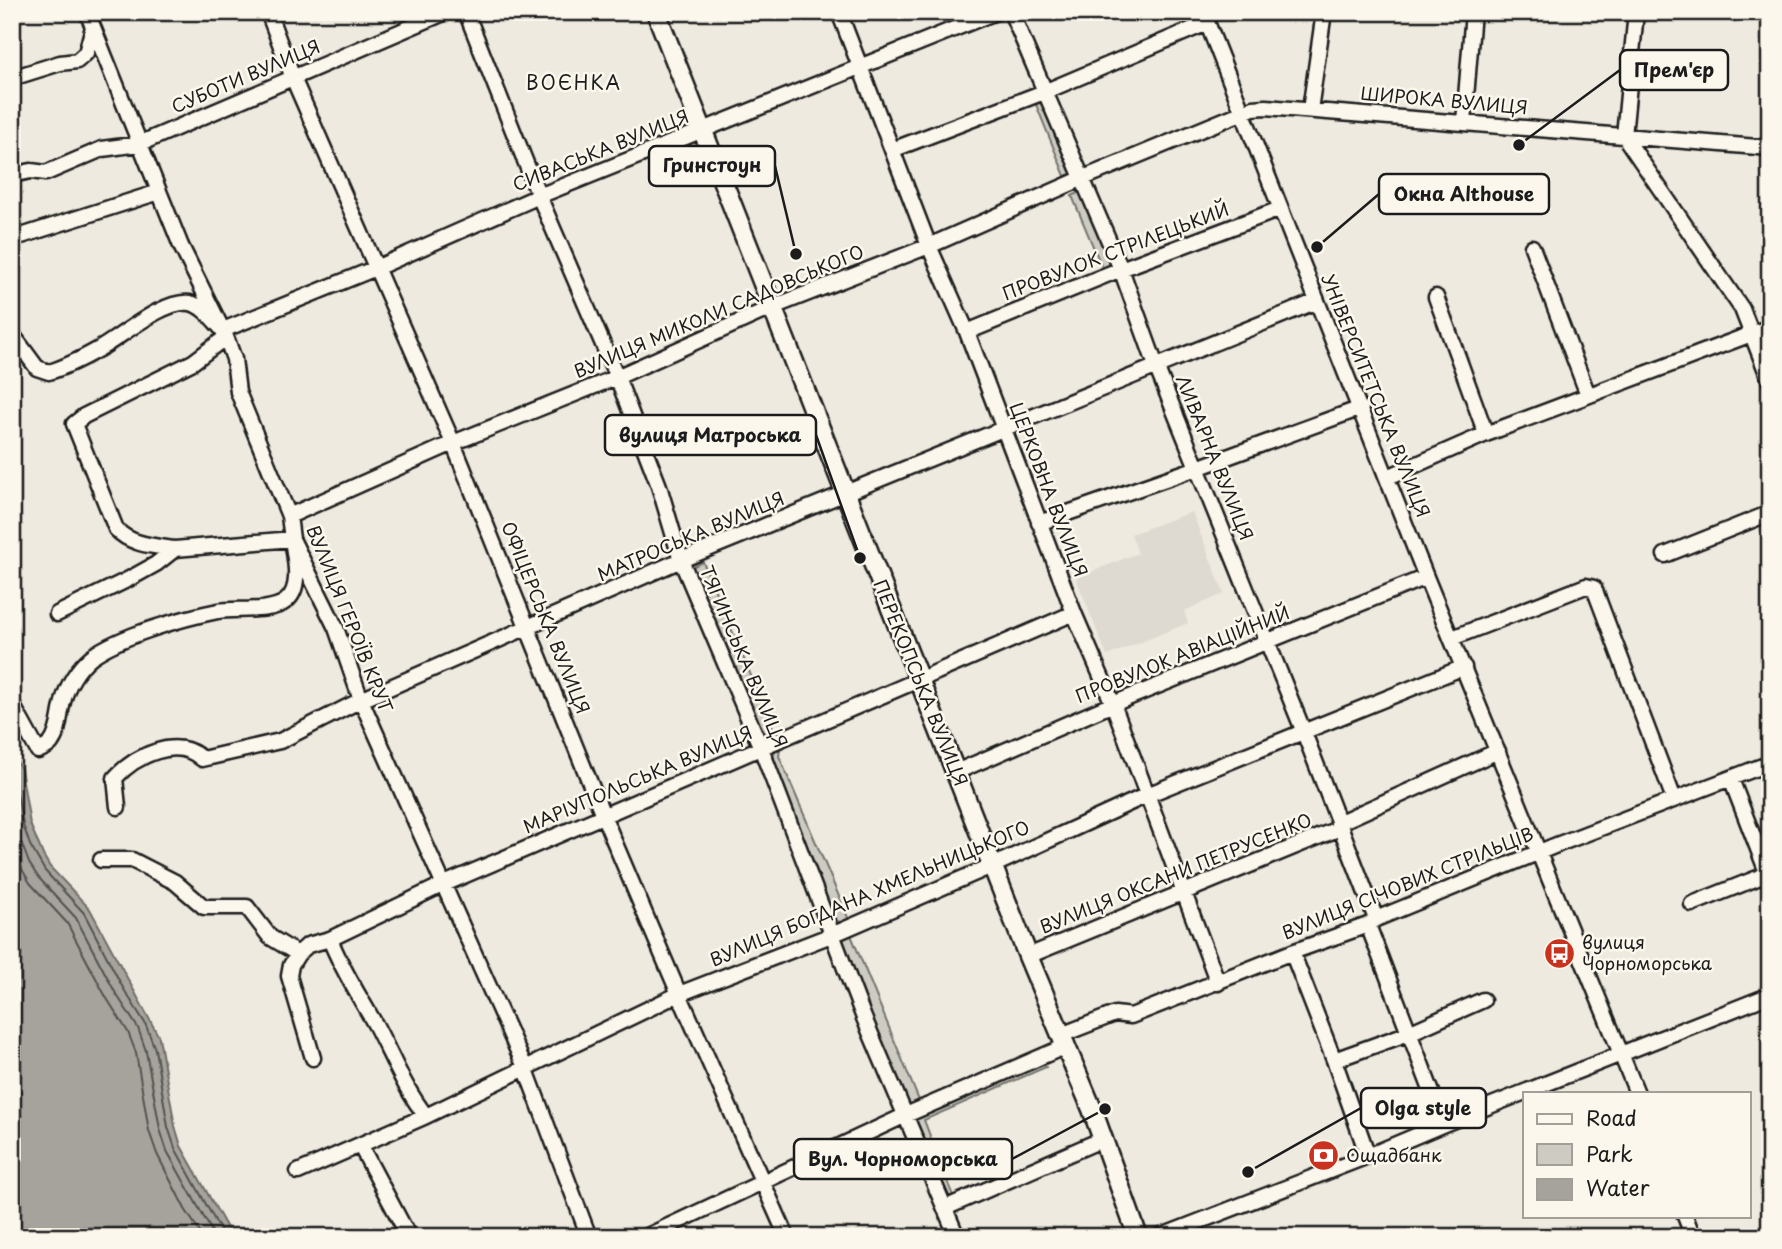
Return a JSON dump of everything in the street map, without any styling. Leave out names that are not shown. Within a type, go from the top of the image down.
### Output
[{"type":"main road","name":"ПЕРЕКОПСЬКА ВУЛИЦЯ","points":[[656,12],[1028,956],[1103,1139],[1138,1237]]},
{"type":"street","name":"ВУЛИЦЯ ГЕРОЇВ КРУТ","points":[[87,12],[181,246],[225,334],[234,359],[238,392],[289,516],[292,539],[336,628],[361,699],[524,1067],[589,1237]]},
{"type":"street","name":"ОФІЦЕРСЬКА ВУЛИЦЯ","points":[[268,12],[293,78],[453,443],[603,815],[787,1237]]},
{"type":"street","name":"СУБОТИ ВУЛИЦЯ","points":[[12,175],[31,171],[46,173],[102,149],[139,144],[446,12]]},
{"type":"street","name":"ТЯГИНСЬКА ВУЛИЦЯ","points":[[466,12],[539,196],[617,377],[659,486],[681,559],[761,748],[864,1018],[957,1237]]},
{"type":"street","name":"ЦЕРКОВНА ВУЛИЦЯ","points":[[839,12],[929,246],[967,332],[1074,613],[1113,704],[1218,983]]},
{"type":"street","name":"СИВАСЬКА ВУЛИЦЯ","points":[[175,550],[132,540],[122,536],[116,529],[74,424],[84,416],[193,362],[225,334],[539,196],[996,12]]},
{"type":"street","name":"ЛИВАРНА ВУЛИЦЯ","points":[[1011,12],[1121,269],[1156,366],[1303,730],[1339,825],[1409,1033],[1444,1124]]},
{"type":"street","points":[[1310,110],[1324,12]]},
{"type":"street","points":[[1464,122],[1473,12]]},
{"type":"street","points":[[1636,12],[1624,136],[1742,309],[1770,381]]},
{"type":"street","points":[[892,150],[1044,92],[1205,18]]},
{"type":"street","name":"УНІВЕРСИТЕТСЬКА ВУЛИЦЯ","points":[[1205,18],[1426,577],[1637,1092]]},
{"type":"street","points":[[12,78],[60,63],[77,61],[86,53],[93,27]]},
{"type":"street","name":"ШИРОКА ВУЛИЦЯ","points":[[1242,113],[1260,107],[1310,110],[1770,148]]},
{"type":"street","name":"ВУЛИЦЯ МИКОЛИ САДОВСЬКОГО","points":[[289,516],[453,443],[617,377],[773,307],[929,246],[1081,179],[1242,113]]},
{"type":"street","points":[[12,239],[159,192]]},
{"type":"street","name":"ПРОВУЛОК СТРІЛЕЦЬКИЙ","points":[[967,332],[1121,269],[1280,209]]},
{"type":"street","points":[[1532,247],[1588,395]]},
{"type":"street","points":[[1436,297],[1486,434]]},
{"type":"street","name":"МАТРОСЬКА ВУЛИЦЯ","points":[[118,807],[115,778],[129,763],[169,747],[193,751],[202,759],[280,741],[361,699],[681,559],[1317,301]]},
{"type":"street","points":[[12,334],[37,368],[49,372],[99,349],[156,313],[187,303],[199,306],[225,334]]},
{"type":"street","points":[[1388,477],[1486,434],[1770,327]]},
{"type":"street","points":[[1039,523],[1360,408]]},
{"type":"street","points":[[1665,555],[1770,513]]},
{"type":"street","points":[[12,704],[38,751],[50,745],[59,727],[67,689],[78,671],[92,657],[124,639],[218,611],[275,606],[287,601],[295,582],[292,539],[175,550],[130,579],[57,614]]},
{"type":"street","name":"ПРОВУЛОК АВІАЦІЙНИЙ","points":[[956,772],[1113,704],[1426,577]]},
{"type":"street","points":[[1452,638],[1586,586],[1594,588],[1674,799]]},
{"type":"street","name":"МАРІУПОЛЬСЬКА ВУЛИЦЯ","points":[[298,954],[308,945],[330,939],[442,885],[1074,613]]},
{"type":"street","name":"ВУЛИЦЯ БОГДАНА ХМЕЛЬНИЦЬКОГО","points":[[298,1172],[426,1116],[679,994],[834,934],[1147,795],[1464,667]]},
{"type":"street","name":"ВУЛИЦЯ ОКСАНИ ПЕТРУСЕНКО","points":[[1028,956],[1339,825],[1498,751]]},
{"type":"street","name":"ВУЛИЦЯ СІЧОВИХ СТРІЛЬЦІВ","points":[[645,1237],[764,1183],[1115,1014],[1131,1016],[1218,983],[1539,852],[1770,763]]},
{"type":"street","points":[[1692,904],[1769,876],[1731,779]]},
{"type":"street","points":[[101,860],[132,860],[175,882],[204,907],[247,907],[270,937],[298,954],[291,965],[289,976],[313,1058]]},
{"type":"street","points":[[330,939],[338,960],[410,1095],[426,1116]]},
{"type":"street","points":[[1292,952],[1335,1060],[1368,1156]]},
{"type":"street","points":[[1525,1092],[1770,995]]},
{"type":"street","points":[[1335,1060],[1409,1033],[1483,1000]]},
{"type":"street","points":[[1159,1237],[1523,1093]]},
{"type":"street","points":[[944,1208],[1103,1139]]},
{"type":"street","points":[[360,1145],[410,1237]]},
{"type":"street","points":[[1686,1218],[1693,1237]]},
{"type":"shaded area","points":[[1192,512],[1224,594],[1184,611],[1188,623],[1107,656],[1076,578],[1138,553],[1131,534]]},
{"type":"green space","points":[[1041,99],[1073,173],[1065,176],[1035,102]]},
{"type":"green space","points":[[1082,191],[1114,266],[1103,270],[1072,196]]},
{"type":"green space","points":[[703,562],[774,730],[762,735],[689,568]]},
{"type":"green space","points":[[780,749],[779,756],[849,920],[841,923],[832,917],[773,766],[774,752]]},
{"type":"green space","points":[[851,935],[920,1103],[908,1108],[840,939]]},
{"type":"green space","points":[[1042,1060],[1046,1067],[924,1120],[953,1196],[945,1201],[914,1119]]},
{"type":"water","points":[[12,752],[21,769],[30,824],[43,855],[50,867],[90,909],[159,1037],[181,1146],[232,1237],[12,1237]]},
{"type":"place","name":"Прем'єр","points":[[1519,145]]},
{"type":"place","name":"Окна Althouse","points":[[1317,247]]},
{"type":"place","name":"Гринстоун","points":[[796,254]]},
{"type":"place","name":"вулиця Матроська","points":[[860,558]]},
{"type":"place","name":"вулиця Чорноморська","points":[[1559,953]]},
{"type":"place","name":"Вул. Чорноморська","points":[[1105,1109]]},
{"type":"place","name":"Ощадбанк","points":[[1323,1156]]},
{"type":"place","name":"Olga style","points":[[1248,1172]]},
{"type":"district","name":"ВОЄНКА","points":[[574,83]]}]
